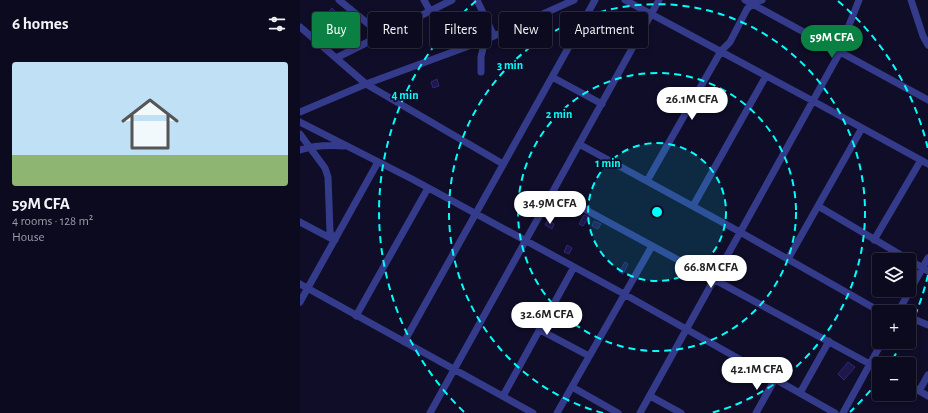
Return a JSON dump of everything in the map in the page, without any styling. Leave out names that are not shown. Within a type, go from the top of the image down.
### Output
[{"type":"street","points":[[339,0],[368,24]]},
{"type":"street","points":[[424,0],[430,11]]},
{"type":"street","points":[[422,15],[452,0]]},
{"type":"street","points":[[477,0],[494,36]]},
{"type":"street","points":[[491,37],[574,0]]},
{"type":"street","points":[[404,342],[595,0]]},
{"type":"street","points":[[625,0],[928,164]]},
{"type":"street","points":[[430,413],[660,0]]},
{"type":"street","points":[[745,0],[754,2],[840,52],[928,100]]},
{"type":"street","points":[[647,181],[720,51],[730,42],[747,9],[754,2],[762,0]]},
{"type":"street","points":[[640,413],[840,52],[859,0]]},
{"type":"street","points":[[911,0],[928,45]]},
{"type":"street","points":[[300,27],[366,84],[503,164]]},
{"type":"street","points":[[336,58],[368,42]]},
{"type":"street","points":[[300,112],[366,84],[463,48]]},
{"type":"street","points":[[481,72],[481,57],[483,48]]},
{"type":"street","points":[[693,206],[766,76]]},
{"type":"street","points":[[552,77],[602,104]]},
{"type":"street","points":[[300,122],[428,188],[624,294],[835,413]]},
{"type":"street","points":[[788,259],[862,128]]},
{"type":"street","points":[[300,134],[325,168],[328,177],[330,232],[335,240]]},
{"type":"street","points":[[579,144],[740,232],[872,307]]},
{"type":"street","points":[[300,150],[309,147],[328,145],[348,147]]},
{"type":"street","points":[[874,240],[921,160]]},
{"type":"street","points":[[300,302],[378,162]]},
{"type":"street","points":[[356,316],[428,188]]},
{"type":"street","points":[[553,192],[870,364]]},
{"type":"street","points":[[818,206],[925,269]]},
{"type":"street","points":[[300,222],[335,240]]},
{"type":"street","points":[[557,413],[652,246]]},
{"type":"street","points":[[902,305],[925,269],[928,258]]},
{"type":"street","points":[[503,396],[574,267]]},
{"type":"street","points":[[300,284],[533,413]]},
{"type":"street","points":[[916,320],[928,325]]},
{"type":"street","points":[[540,330],[589,356]]},
{"type":"street","points":[[800,393],[829,342]]},
{"type":"street","points":[[843,413],[878,349]]},
{"type":"street","points":[[919,391],[928,375]]},
{"type":"street","points":[[756,413],[775,379]]},
{"type":"street","points":[[572,387],[618,413]]},
{"type":"street","points":[[916,389],[928,396]]},
{"type":"street","points":[[650,396],[681,413]]},
{"type":"building","points":[[332,8],[336,12],[329,12]]},
{"type":"building","points":[[437,79],[439,86],[433,88],[431,82]]},
{"type":"building","points":[[558,203],[570,209],[568,213],[556,206]]},
{"type":"building","points":[[584,215],[589,217],[583,226],[579,224]]},
{"type":"building","points":[[548,220],[554,224],[552,229],[545,225]]},
{"type":"building","points":[[594,221],[601,224],[598,229],[592,226]]},
{"type":"building","points":[[567,245],[572,248],[569,254],[564,252]]},
{"type":"building","points":[[625,262],[628,264],[623,274],[619,272]]},
{"type":"building","points":[[848,362],[855,367],[844,380],[838,374]]}]
